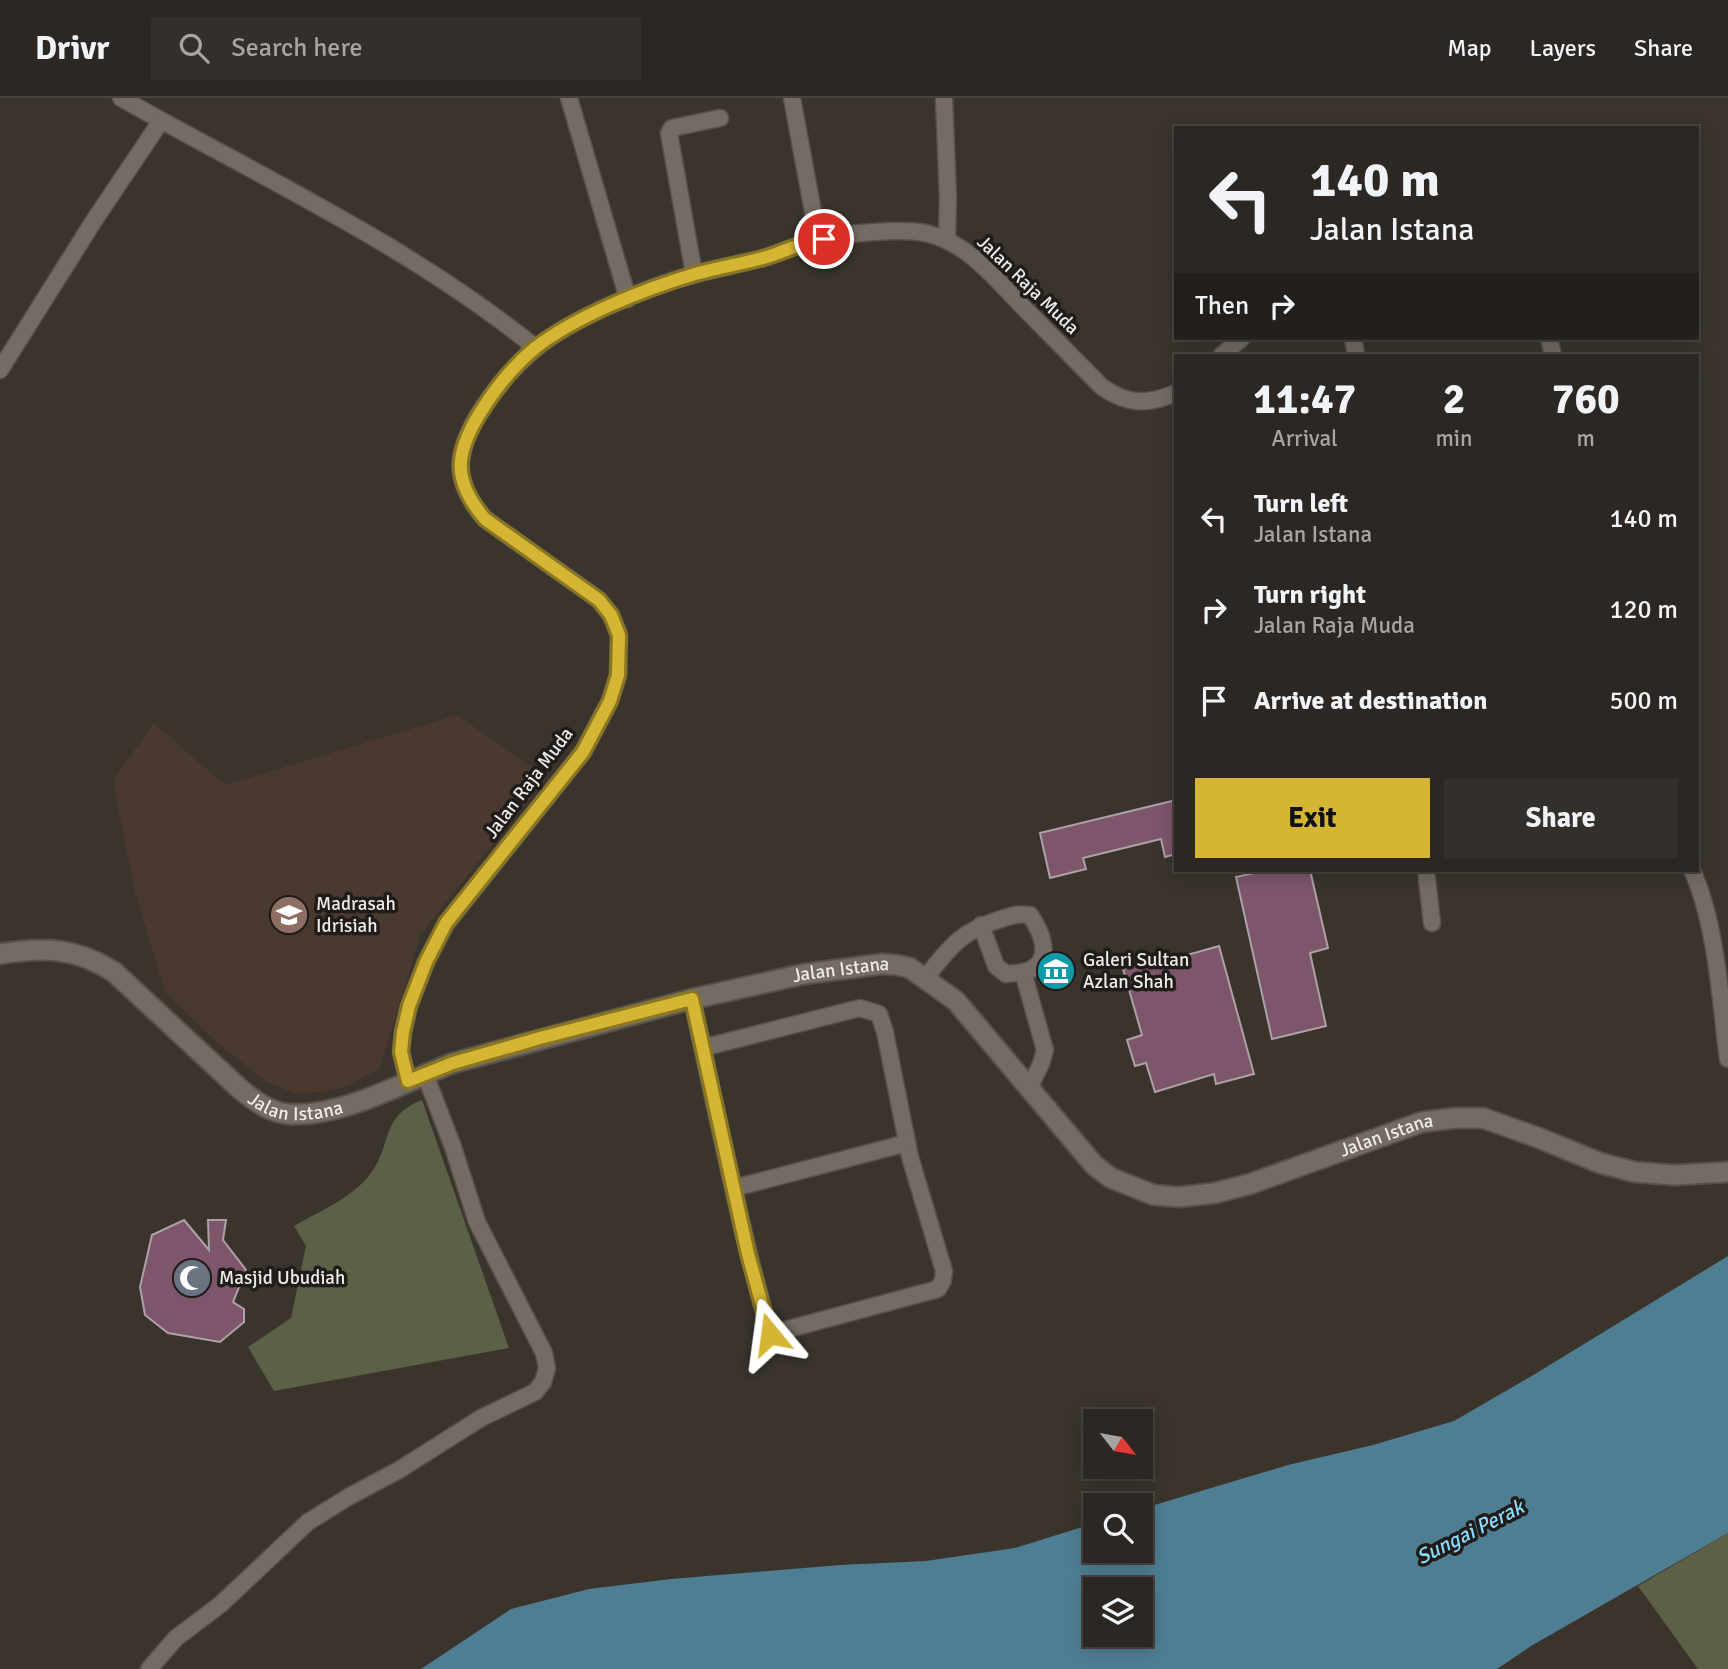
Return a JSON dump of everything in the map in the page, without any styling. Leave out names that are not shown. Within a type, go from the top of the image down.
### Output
[{"type":"street","points":[[121,98],[412,259],[512,328],[536,348]]},
{"type":"street","points":[[569,98],[628,299]]},
{"type":"street","points":[[792,98],[818,239]]},
{"type":"street","points":[[944,98],[947,240]]},
{"type":"street","points":[[694,274],[669,133],[679,125],[720,118]]},
{"type":"street","points":[[0,370],[95,219],[161,121]]},
{"type":"street","name":"Jalan Raja Muda","points":[[149,1669],[176,1638],[229,1597],[308,1522],[399,1470],[481,1418],[535,1392],[543,1382],[547,1368],[544,1353],[477,1222],[453,1147],[401,1052],[409,1006],[426,962],[446,923],[583,752],[610,701],[618,675],[619,635],[611,615],[599,600],[485,519],[473,505],[461,475],[460,457],[474,422],[510,372],[536,348],[573,325],[628,299],[694,274],[764,258],[818,239],[903,230],[928,233],[947,240],[976,260],[1102,387],[1119,399],[1159,400],[1174,394]]},
{"type":"street","points":[[1223,354],[1239,340]]},
{"type":"street","points":[[1426,872],[1432,923]]},
{"type":"street","points":[[1693,872],[1712,941],[1728,1059]]},
{"type":"street","points":[[925,978],[964,933],[981,925],[1017,913],[1030,915],[1038,927],[1044,950],[1041,962],[1023,972],[1006,974],[996,966],[981,925]]},
{"type":"street","name":"Jalan Istana","points":[[0,954],[48,949],[75,953],[96,960],[114,972],[240,1089],[260,1105],[287,1114],[341,1107],[375,1097],[416,1077],[540,1038],[692,999],[804,974],[883,964],[910,968],[956,1001],[1094,1164],[1111,1178],[1154,1195],[1179,1197],[1227,1190],[1422,1122],[1455,1118],[1483,1118],[1600,1163],[1635,1172],[1675,1175],[1728,1172]]},
{"type":"street","points":[[1023,972],[1045,1050],[1029,1088]]},
{"type":"street","points":[[692,999],[702,1048],[748,1254],[770,1334],[938,1289],[944,1271],[907,1143],[879,1014],[860,1009],[702,1048]]},
{"type":"street","points":[[734,1188],[907,1143]]},
{"type":"shaded area","name":"Madrasah Idrisiah","points":[[457,715],[547,777],[420,935],[380,1068],[348,1086],[322,1092],[294,1093],[265,1081],[219,1044],[165,991],[136,895],[113,780],[154,723],[225,785]]},
{"type":"green space","points":[[422,1100],[509,1348],[274,1391],[248,1347],[291,1318],[306,1246],[294,1226],[333,1205],[360,1186],[381,1156],[388,1134],[398,1116]]},
{"type":"green space","points":[[1728,1533],[1728,1669],[1698,1669],[1638,1586]]},
{"type":"water","name":"Sungai Perak","points":[[1728,1256],[1728,1533],[1531,1646],[1497,1669],[421,1669],[511,1609],[589,1589],[671,1579],[926,1561],[1015,1548],[1083,1527],[1083,1563],[1153,1563],[1153,1505],[1288,1465],[1373,1445],[1454,1421]]},
{"type":"building","points":[[1174,800],[1174,855],[1165,857],[1161,839],[1083,858],[1086,869],[1050,878],[1040,833]]},
{"type":"building","points":[[1259,872],[1310,872],[1328,948],[1310,953],[1326,1026],[1272,1039],[1236,877]]},
{"type":"building","points":[[1219,946],[1254,1074],[1216,1084],[1214,1074],[1155,1092],[1146,1063],[1135,1066],[1127,1040],[1142,1035],[1123,969],[1165,957],[1166,961]]},
{"type":"building","name":"Masjid Ubudiah","points":[[184,1220],[209,1250],[208,1220],[226,1220],[223,1240],[246,1270],[233,1302],[244,1309],[244,1322],[220,1342],[168,1333],[145,1315],[140,1287],[152,1235]]},
{"type":"place","name":"Madrasah Idrisiah","points":[[289,915]]},
{"type":"place","name":"Galeri Sultan Azlan Shah","points":[[1056,971]]},
{"type":"place","name":"Masjid Ubudiah","points":[[192,1278]]},
{"type":"route","points":[[770,1334],[748,1254],[692,999],[453,1063],[408,1081],[401,1052],[409,1006],[426,962],[446,923],[583,752],[610,701],[618,675],[619,635],[611,615],[599,600],[485,519],[473,505],[461,475],[460,457],[474,422],[510,372],[536,348],[604,308],[694,274],[764,258],[824,239]]}]
